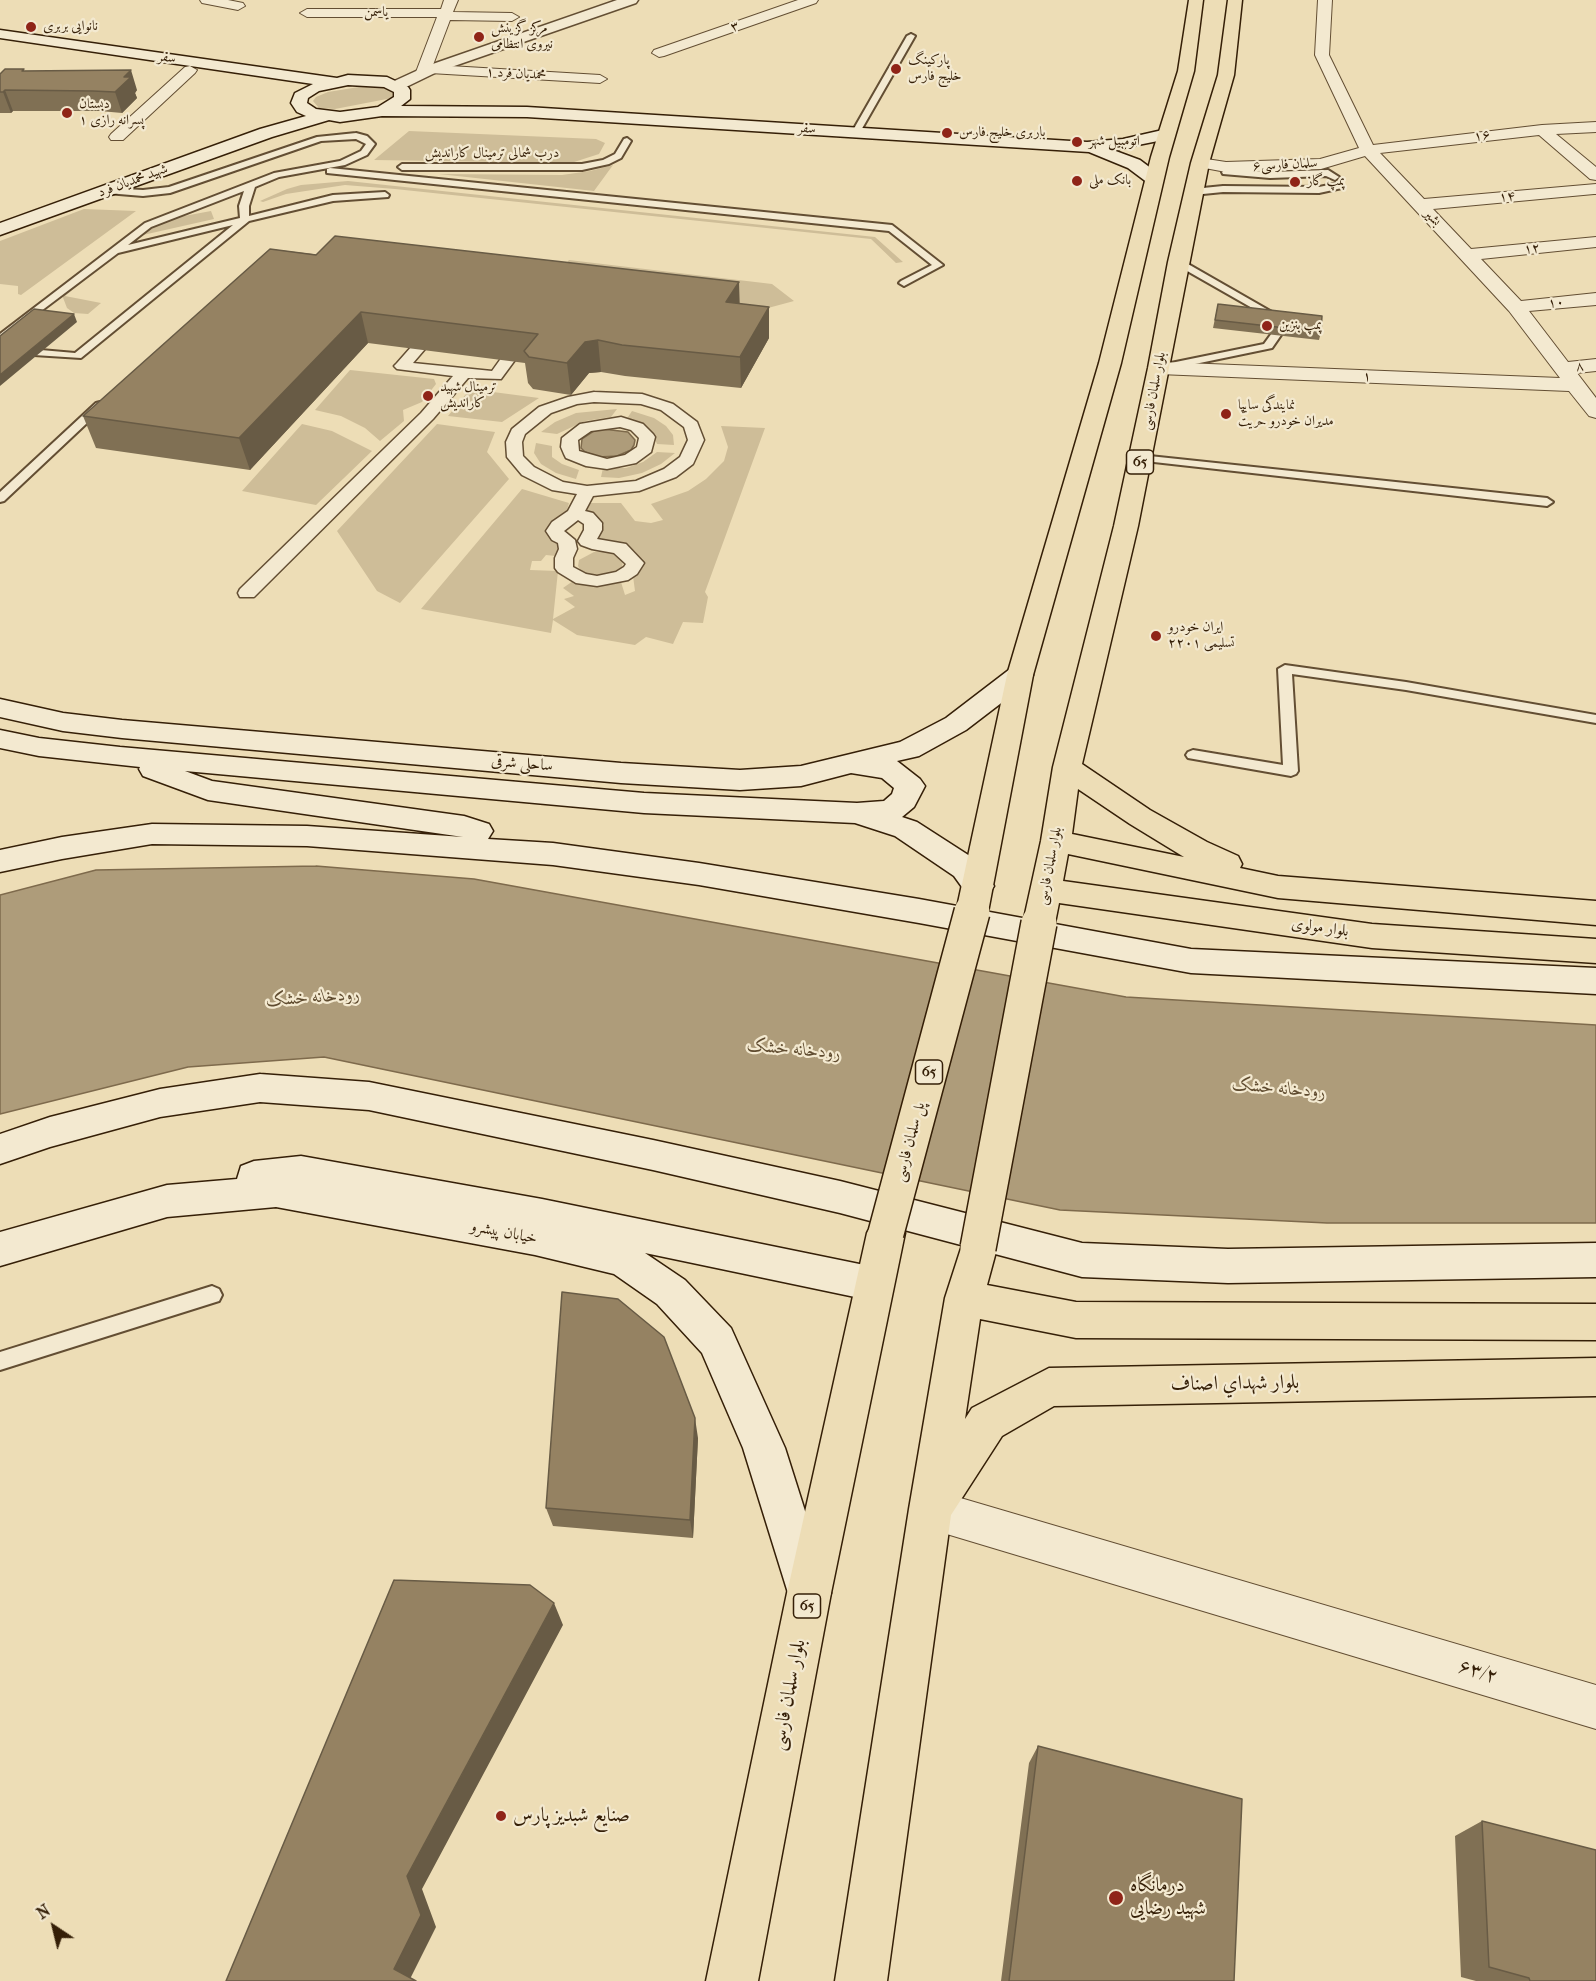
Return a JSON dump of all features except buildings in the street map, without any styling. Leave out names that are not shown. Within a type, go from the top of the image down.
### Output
[{"type":"main road","points":[[382,111],[398,103],[403,94],[399,88],[428,71],[631,0]]},
{"type":"main road","name":"65","points":[[975,899],[1020,675],[1110,363],[1154,179],[1186,71],[1196,0]]},
{"type":"main road","name":"بلوار سلمان فارسی","points":[[1042,906],[1056,841],[1067,766],[1140,458],[1193,192],[1226,75],[1235,0]]},
{"type":"main road","name":"سفر","points":[[0,34],[334,82],[362,79],[430,95],[527,112]]},
{"type":"main road","name":"سفر","points":[[0,44],[190,70],[293,97],[326,116],[354,117],[382,111],[527,112],[1087,147],[1123,144],[1167,134]]},
{"type":"main road","points":[[266,133],[293,97],[334,82]]},
{"type":"main road","points":[[266,133],[326,116]]},
{"type":"main road","name":"شهید محمدیان فرد","points":[[0,229],[266,133]]},
{"type":"main road","name":"سفر","points":[[1087,147],[1116,155],[1134,164],[1154,179]]},
{"type":"main road","name":"ساحلی شرقی","points":[[0,708],[63,722],[122,729],[621,773],[740,780],[801,776],[909,748],[956,724],[1020,675]]},
{"type":"main road","name":"ساحلی شرقی","points":[[0,739],[39,747],[120,756],[274,768],[644,803],[856,813],[906,829],[964,868],[975,899]]},
{"type":"main road","points":[[120,756],[208,790],[464,826],[553,854]]},
{"type":"main road","points":[[853,764],[890,769],[910,786],[904,800],[891,810],[856,813]]},
{"type":"main road","points":[[1067,766],[1140,817],[1196,850],[1278,887]]},
{"type":"main road","points":[[0,861],[62,848],[163,834],[307,836],[553,854],[699,874],[884,905],[1191,961],[1596,981]]},
{"type":"main road","points":[[1056,841],[1278,887],[1596,913]]},
{"type":"main road","points":[[1086,895],[1072,882],[1070,867],[1078,854],[1096,849]]},
{"type":"main road","name":"بلوار مولوی","points":[[1042,906],[1086,895],[1372,936],[1596,951]]},
{"type":"main road","name":"پل سلمان فارسی","points":[[886,1233],[975,899]]},
{"type":"main road","name":"65","points":[[861,1981],[930,1509],[964,1298],[978,1248],[1042,906]]},
{"type":"main road","points":[[0,1149],[50,1132],[160,1103],[260,1088],[369,1096],[653,1155],[840,1197],[1082,1260],[1228,1266],[1596,1260]]},
{"type":"main road","name":"خیابان پیشرو","points":[[0,1232],[153,1187],[301,1171],[542,1215],[874,1284]]},
{"type":"main road","name":"خیابان پیشرو","points":[[0,1249],[167,1201],[276,1191],[535,1238],[624,1260],[671,1292],[717,1341],[764,1448],[810,1593]]},
{"type":"main road","name":"بلوار سلمان فارسی","points":[[732,1981],[810,1593],[886,1233]]},
{"type":"main road","points":[[964,1298],[1076,1320],[1596,1322]]},
{"type":"main road","name":"بلوار شهداي اصناف","points":[[930,1509],[987,1422],[1049,1387],[1596,1377]]},
{"type":"street","points":[[207,0],[238,6]]},
{"type":"street","name":"۳","points":[[659,53],[811,0]]},
{"type":"street","name":"بشیر","points":[[1325,0],[1322,55],[1368,150],[1516,306],[1596,412]]},
{"type":"street","points":[[428,71],[447,10]]},
{"type":"street","name":"یاسمن","points":[[307,14],[447,10],[512,16]]},
{"type":"street","points":[[117,137],[190,70]]},
{"type":"street","name":"۱ محمدیان فرد","points":[[428,71],[600,79]]},
{"type":"street","name":"۱۶","points":[[1368,150],[1596,126]]},
{"type":"street","points":[[1542,130],[1595,182]]},
{"type":"street","name":"سلمان فارسی۶","points":[[1200,163],[1226,167],[1321,164],[1368,150]]},
{"type":"street","name":"۱۴","points":[[1420,205],[1595,182]]},
{"type":"street","name":"۱۲","points":[[1467,255],[1596,242]]},
{"type":"street","name":"۱۰","points":[[1516,306],[1596,299]]},
{"type":"street","points":[[417,349],[402,366],[496,376],[507,360]]},
{"type":"street","name":"۸","points":[[1569,377],[1596,365]]},
{"type":"street","name":"۱","points":[[1159,368],[1569,377]]},
{"type":"street","points":[[247,593],[427,417],[464,373]]},
{"type":"street","points":[[622,397],[642,399],[668,407],[691,425],[696,440],[687,460],[670,473],[639,486],[587,491],[558,486],[528,471],[515,457],[514,442],[518,432],[545,410],[574,400],[622,397]]},
{"type":"street","points":[[575,514],[587,517],[593,523],[593,530],[588,541],[592,544],[620,548],[635,563],[631,570],[622,576],[597,581],[582,579],[564,568],[564,558],[568,549],[566,540],[558,536],[555,531],[558,526],[575,514],[587,491]]},
{"type":"street","name":"۶۳/۲","points":[[930,1509],[1596,1707]]},
{"type":"lane","points":[[856,132],[911,36]]},
{"type":"lane","points":[[0,339],[148,225],[251,184],[277,176],[342,163],[364,153],[371,144],[364,138],[356,136],[320,139],[170,190],[143,193],[107,190]]},
{"type":"lane","name":"درب شمالی ترمینال کاراندیش","points":[[346,172],[376,167],[582,167],[606,162],[618,156],[627,141]]},
{"type":"lane","points":[[313,170],[892,228],[938,265],[904,283]]},
{"type":"lane","points":[[1193,192],[1223,189],[1319,190],[1337,181],[1328,173],[1270,175],[1226,172]]},
{"type":"lane","points":[[245,220],[244,206],[251,184]]},
{"type":"lane","points":[[113,251],[333,198],[385,195]]},
{"type":"lane","points":[[11,350],[77,356],[245,220]]},
{"type":"lane","points":[[1178,262],[1279,319]]},
{"type":"lane","points":[[1159,368],[1268,346],[1276,335]]},
{"type":"lane","points":[[0,498],[112,394]]},
{"type":"lane","points":[[1140,458],[1547,502]]},
{"type":"lane","points":[[1193,755],[1291,771],[1285,669],[1406,686],[1596,719]]},
{"type":"lane","points":[[0,1361],[212,1295]]},
{"type":"shaded area","points":[[365,86],[386,88],[392,93],[392,98],[335,109],[319,108],[313,101],[316,97],[328,92]]},
{"type":"shaded area","points":[[409,131],[596,139],[605,143],[599,154],[571,163],[374,160]]},
{"type":"shaded area","points":[[613,165],[594,191],[439,174],[562,175]]},
{"type":"shaded area","points":[[348,181],[875,237],[903,262],[896,263],[871,239],[395,189],[345,185],[286,194],[260,201],[301,185]]},
{"type":"shaded area","points":[[84,209],[136,211],[21,295],[18,294],[18,286],[0,284],[0,241]]},
{"type":"shaded area","points":[[211,211],[214,219],[134,237],[147,227],[168,219]]},
{"type":"shaded area","points":[[105,259],[111,259],[65,296],[101,303],[88,314],[74,313],[67,308],[62,295]]},
{"type":"shaded area","points":[[569,260],[772,284],[794,301],[768,308],[553,279]]},
{"type":"shaded area","points":[[350,370],[434,379],[436,384],[422,402],[403,410],[404,421],[380,441],[365,428],[341,416],[315,410]]},
{"type":"shaded area","points":[[470,389],[539,398],[502,422],[448,416]]},
{"type":"shaded area","points":[[617,409],[611,417],[585,421],[557,434],[541,432],[555,422],[576,413]]},
{"type":"shaded area","points":[[632,411],[654,418],[666,426],[673,435],[674,445],[657,444],[652,432],[642,425],[626,420]]},
{"type":"shaded area","points":[[302,424],[332,431],[372,451],[316,505],[242,491]]},
{"type":"shaded area","points":[[437,424],[495,432],[487,452],[509,479],[400,603],[377,591],[337,531]]},
{"type":"shaded area","points":[[721,426],[765,428],[705,592],[708,597],[703,623],[683,622],[673,644],[646,637],[635,645],[577,635],[553,620],[551,633],[421,609],[522,489],[569,503],[558,542],[560,552],[556,556],[546,555],[541,561],[532,561],[530,570],[558,571],[553,619],[575,607],[564,599],[574,596],[563,588],[573,581],[589,586],[621,582],[625,595],[635,591],[633,576],[642,564],[635,551],[618,542],[599,541],[596,537],[604,525],[596,516],[586,513],[589,503],[621,503],[635,521],[651,523],[663,520],[651,504],[688,491],[706,479],[724,461],[728,447]]},
{"type":"shaded area","points":[[536,443],[552,446],[552,457],[562,464],[579,470],[576,479],[556,473],[541,464],[534,453]]},
{"type":"shaded area","points":[[657,452],[675,453],[661,464],[642,473],[619,478],[601,477],[603,468],[626,468],[643,462]]},
{"type":"shaded area","points":[[608,551],[618,554],[623,559],[622,569],[615,574],[593,577],[582,573],[578,566],[579,560],[594,552]]},
{"type":"water","points":[[603,429],[628,432],[635,440],[631,450],[617,456],[599,457],[585,452],[581,448],[582,439],[594,431]]},
{"type":"water","name":"رودخانه خشک","points":[[316,866],[474,879],[1126,997],[1596,1025],[1596,1223],[1327,1223],[1060,1210],[324,1057],[188,1067],[0,1114],[0,895],[96,870]]},
{"type":"place","name":"نانوایی بربری","points":[[31,27]]},
{"type":"place","name":"مرکز گزینش نیروی انتظامی","points":[[479,37]]},
{"type":"place","name":"پارکینگ خلیج فارس","points":[[896,69]]},
{"type":"place","name":"دبستان پسرانه رازی ۱","points":[[67,113]]},
{"type":"place","name":"باربری خلیج فارس","points":[[947,133]]},
{"type":"place","name":"اتومبیل شهر","points":[[1077,142]]},
{"type":"place","name":"بانک ملی","points":[[1077,181]]},
{"type":"place","name":"پمپ گاز","points":[[1295,182]]},
{"type":"place","name":"پمپ بنزین","points":[[1267,326]]},
{"type":"place","name":"ترمینال شهید کاراندیش","points":[[428,396]]},
{"type":"place","name":"نمایندگی سایپا مدیران خودرو حریت","points":[[1226,414]]},
{"type":"place","name":"ایران خودرو تسلیمی ۲۲۰۱","points":[[1156,636]]},
{"type":"place","name":"صنایع شبدیز پارس","points":[[501,1816]]},
{"type":"place","name":"درمانگاه شهید رضایی","points":[[1116,1898]]}]
